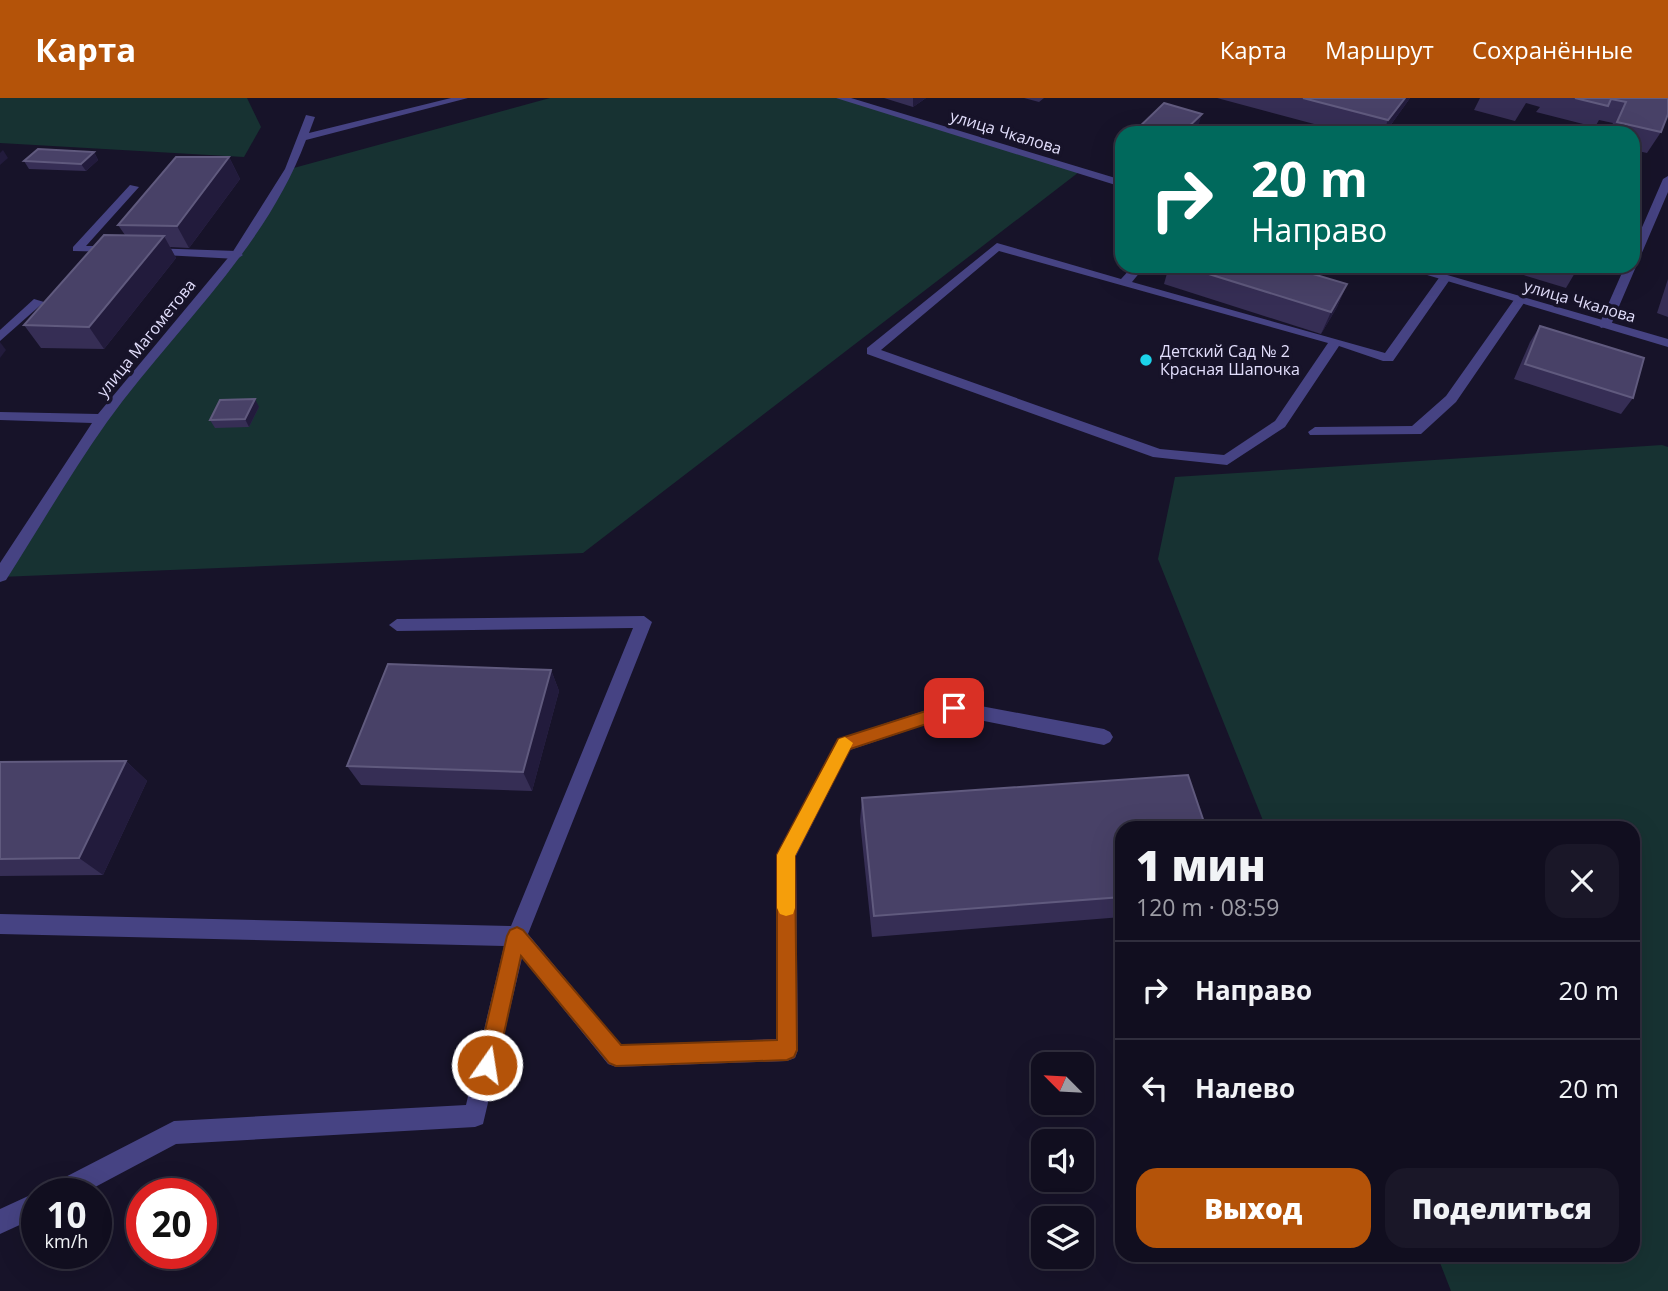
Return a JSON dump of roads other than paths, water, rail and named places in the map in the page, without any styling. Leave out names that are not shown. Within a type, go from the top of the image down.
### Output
[{"type":"street","points":[[302,138],[463,98]]},
{"type":"street","name":"улица Чкалова","points":[[841,98],[1115,182]]},
{"type":"street","name":"улица Магометова","points":[[0,576],[102,419],[237,255],[290,169],[310,117]]},
{"type":"street","points":[[1640,245],[1668,179]]},
{"type":"street","points":[[134,187],[77,249],[237,255]]},
{"type":"street","points":[[1336,341],[1280,424],[1227,460],[1158,454],[872,351],[997,247],[1336,341],[1388,358],[1445,278]]},
{"type":"street","points":[[1124,284],[1133,273]]},
{"type":"street","name":"улица Чкалова","points":[[1428,273],[1668,343]]},
{"type":"street","points":[[1605,325],[1628,273]]},
{"type":"street","points":[[1315,432],[1416,431],[1451,399],[1520,300]]},
{"type":"street","points":[[0,337],[37,302]]},
{"type":"street","points":[[0,416],[102,419]]},
{"type":"street","points":[[87,1178],[174,1133],[475,1116],[517,936],[644,622],[397,625]]},
{"type":"street","points":[[0,924],[517,936],[616,1056],[787,1050],[786,855],[844,744],[954,708],[1104,737]]},
{"type":"street","points":[[0,1222],[21,1212]]},
{"type":"place","name":"Детский Сад № 2 Красная Шапочка","points":[[1146,360]]}]
